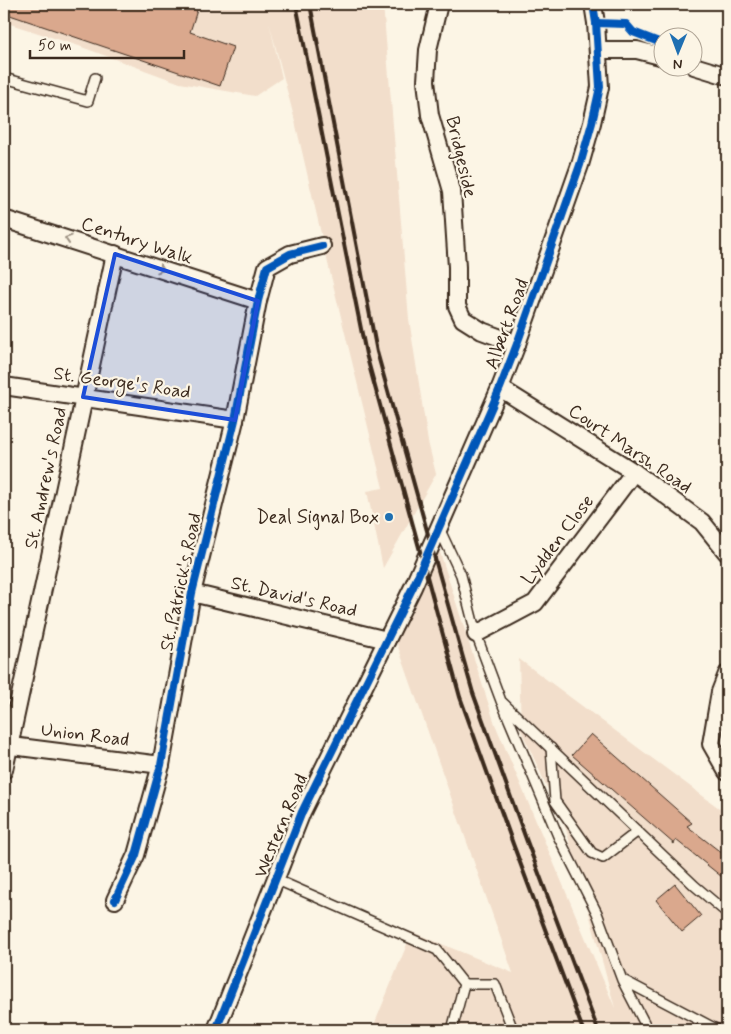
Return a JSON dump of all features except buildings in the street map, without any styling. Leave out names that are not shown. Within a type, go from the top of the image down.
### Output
[{"type":"street","name":"Bridgeside","points":[[439,4],[428,50],[426,82],[430,115],[452,191],[457,267],[457,306],[463,319],[482,331],[517,344]]},
{"type":"street","name":"Albert Road","points":[[387,640],[413,587],[500,388],[580,165],[600,87],[598,50],[592,4]]},
{"type":"street","points":[[598,50],[637,50],[654,54]]},
{"type":"street","points":[[704,69],[727,76]]},
{"type":"street","name":"Century Walk","points":[[4,219],[258,301]]},
{"type":"street","name":"St. Patrick's Road","points":[[115,900],[136,855],[161,765],[192,593],[235,420],[258,301],[267,267],[290,254],[322,246]]},
{"type":"street","name":"St. Andrew's Road","points":[[4,770],[6,745],[115,254]]},
{"type":"street","name":"St. George's Road","points":[[4,386],[235,420]]},
{"type":"street","name":"Court Marsh Road","points":[[500,388],[634,472],[702,522],[727,553]]},
{"type":"street","name":"Lydden Close","points":[[476,634],[535,604],[634,472]]},
{"type":"street","name":"St. David's Road","points":[[192,593],[387,640]]},
{"type":"street","name":"Western Road","points":[[216,1030],[302,812],[387,640]]},
{"type":"street","points":[[727,674],[720,692],[711,744],[727,772]]},
{"type":"street","name":"Union Road","points":[[6,745],[161,765]]},
{"type":"lane","points":[[4,78],[88,101],[95,78]]},
{"type":"lane","points":[[439,528],[461,575],[476,634],[558,836],[597,913],[622,980],[648,1030]]},
{"type":"lane","points":[[502,701],[695,886],[727,913]]},
{"type":"lane","points":[[551,748],[555,801],[592,853],[603,858],[638,831]]},
{"type":"lane","points":[[275,879],[437,950],[464,984]]},
{"type":"lane","points":[[622,980],[718,1030]]},
{"type":"lane","points":[[452,1030],[464,984]]},
{"type":"lane","points":[[464,984],[495,984],[513,1030]]},
{"type":"highlighted area","points":[[115,254],[258,301],[235,420],[83,397]]},
{"type":"shaded area","points":[[4,4],[383,4],[409,319],[428,442],[436,474],[383,568],[367,491],[383,488],[294,117],[269,22],[282,78],[255,96],[180,83],[79,46],[4,22]]},
{"type":"shaded area","points":[[437,543],[495,724],[615,1008],[566,829],[521,730],[519,659],[727,814],[727,1030],[372,1030],[412,932],[513,973],[396,641]]},
{"type":"railway","points":[[296,4],[366,354],[460,697],[583,1030]]},
{"type":"railway","points":[[310,4],[377,352],[431,545],[473,693],[598,1030]]},
{"type":"cycle path","points":[[216,1030],[302,812],[413,587],[500,388],[517,344],[580,165],[592,123],[600,87],[593,4]]},
{"type":"cycle path","points":[[596,23],[626,24],[633,32],[654,40]]},
{"type":"cycle path","points":[[115,900],[136,855],[161,765],[192,593],[235,420],[258,301],[267,267],[290,254],[322,246]]},
{"type":"place","name":"Deal Signal Box","points":[[389,517]]}]
